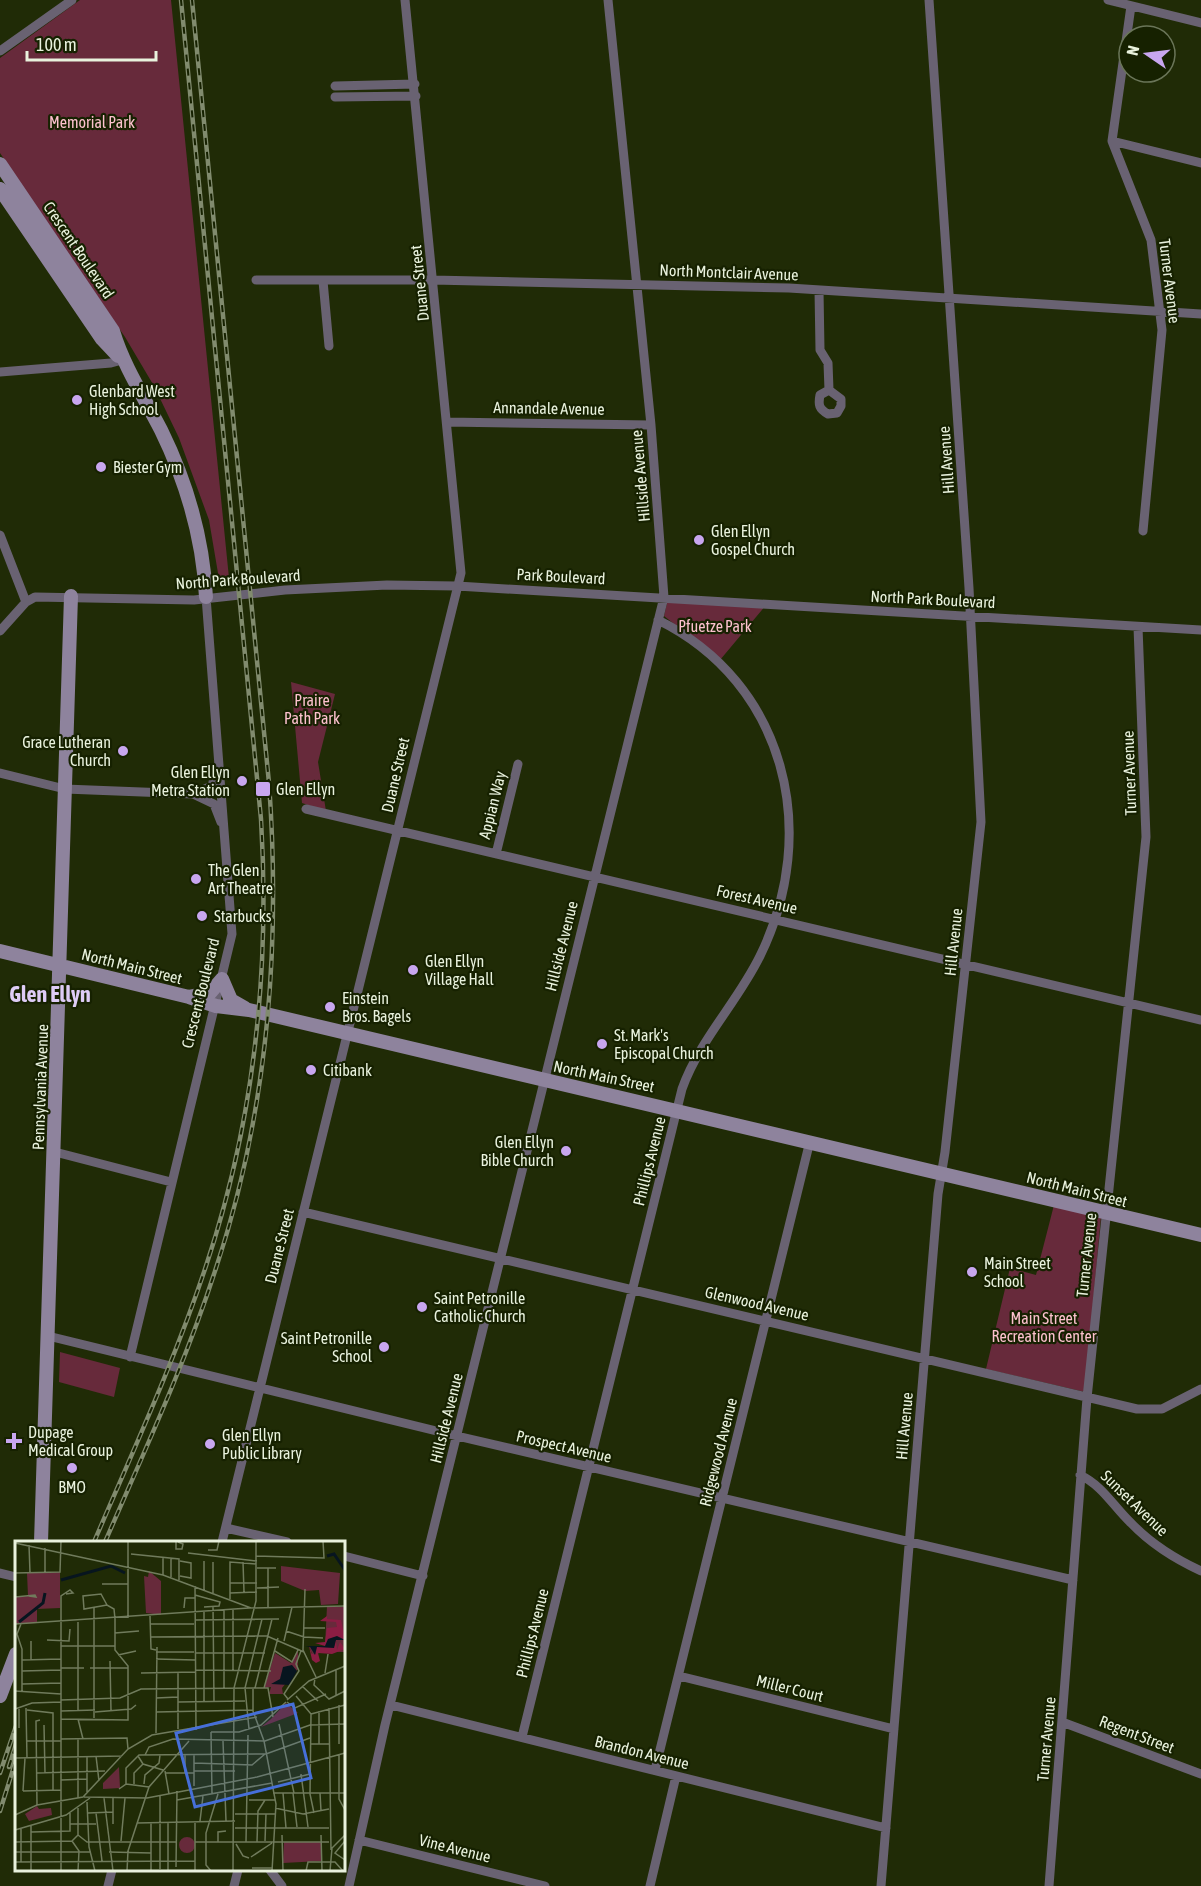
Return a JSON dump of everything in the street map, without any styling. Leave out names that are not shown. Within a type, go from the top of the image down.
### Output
[{"type":"street","points":[[0,51],[72,0]]},
{"type":"street","name":"Duane Street","points":[[222,1541],[461,573],[405,0]]},
{"type":"street","name":"Hillside Avenue","points":[[348,1886],[664,597],[651,425],[608,0]]},
{"type":"street","name":"Hill Avenue","points":[[881,1886],[942,1173],[981,822],[950,298],[929,0]]},
{"type":"street","points":[[1114,1],[1201,23]]},
{"type":"street","name":"Turner Avenue","points":[[1131,6],[1112,141],[1151,240],[1161,330],[1143,531]]},
{"type":"street","points":[[414,84],[335,92],[416,96]]},
{"type":"street","points":[[1112,141],[1201,163]]},
{"type":"street","name":"Crescent Boulevard","points":[[0,164],[107,322],[122,360],[161,431],[193,512],[201,549],[218,766],[222,781],[232,934],[130,1357]]},
{"type":"street","name":"Crescent Boulevard","points":[[0,189],[102,339],[122,360]]},
{"type":"street","name":"North Montclair Avenue","points":[[256,280],[433,280],[819,290],[1201,314]]},
{"type":"street","points":[[323,281],[329,346]]},
{"type":"street","points":[[819,290],[820,350],[828,363],[829,390]]},
{"type":"street","points":[[0,372],[111,363],[122,360]]},
{"type":"street","name":"Annandale Avenue","points":[[447,422],[651,425]]},
{"type":"street","points":[[0,535],[26,602],[0,631]]},
{"type":"street","name":"North Park Boulevard","points":[[26,602],[35,597],[194,600],[206,597],[379,586],[457,586]]},
{"type":"street","name":"Park Boulevard","points":[[457,586],[664,597]]},
{"type":"street","name":"Pennsylvania Avenue","points":[[41,1541],[71,596]]},
{"type":"street","name":"North Park Boulevard","points":[[664,597],[1201,630]]},
{"type":"street","name":"Phillips Avenue","points":[[522,1737],[677,1110],[688,1074],[700,1049],[751,972],[776,919],[786,876],[790,835],[787,791],[774,745],[759,712],[730,674],[682,632],[658,620]]},
{"type":"street","name":"Turner Avenue","points":[[1049,1886],[1086,1398],[1146,837],[1138,627]]},
{"type":"street","name":"Appian Way","points":[[496,854],[518,764]]},
{"type":"street","points":[[193,794],[212,786],[218,766]]},
{"type":"street","points":[[0,773],[65,789],[193,794],[214,804],[224,836]]},
{"type":"street","name":"Forest Avenue","points":[[306,809],[1201,1020]]},
{"type":"street","name":"North Main Street","points":[[0,951],[189,997],[216,1006],[249,1010],[1201,1235]]},
{"type":"street","points":[[189,997],[210,993],[222,979],[231,1000],[249,1010]]},
{"type":"street","name":"Ridgewood Avenue","points":[[655,1770],[810,1141]]},
{"type":"street","points":[[55,1152],[171,1182]]},
{"type":"street","name":"Glenwood Avenue","points":[[303,1212],[500,1260],[766,1320],[1086,1398],[1151,1410],[1173,1405],[1201,1389]]},
{"type":"street","name":"Prospect Avenue","points":[[48,1336],[457,1436],[1073,1580]]},
{"type":"street","name":"Sunset Avenue","points":[[1080,1475],[1095,1482],[1132,1524],[1156,1546],[1201,1572]]},
{"type":"street","points":[[226,1528],[282,1541]]},
{"type":"street","points":[[345,1556],[423,1576]]},
{"type":"street","points":[[0,1573],[15,1577]]},
{"type":"street","points":[[0,1696],[15,1657]]},
{"type":"street","name":"Miller Court","points":[[679,1676],[894,1730]]},
{"type":"street","name":"Brandon Avenue","points":[[391,1705],[886,1828]]},
{"type":"street","name":"Regent Street","points":[[1062,1722],[1200,1771]]},
{"type":"street","points":[[650,1886],[676,1776]]},
{"type":"street","name":"Vine Avenue","points":[[359,1839],[544,1886]]},
{"type":"street","points":[[108,1886],[112,1871]]},
{"type":"street","points":[[234,1886],[238,1871]]},
{"type":"street","points":[[271,1871],[282,1886]]},
{"type":"street","points":[[495,1886],[498,1874]]},
{"type":"green space","name":"Memorial Park","points":[[80,0],[171,0],[229,578],[219,579],[209,520],[179,438],[154,386],[125,337],[0,153],[0,58]]},
{"type":"green space","name":"Pfuetze Park","points":[[668,599],[766,605],[720,660],[664,616]]},
{"type":"green space","name":"Praire Path Park","points":[[291,682],[335,694],[318,762],[326,811],[302,803]]},
{"type":"green space","name":"Main Street Recreation Center","points":[[1054,1205],[1101,1216],[1085,1392],[986,1369],[1010,1268],[1036,1275]]},
{"type":"green space","points":[[60,1352],[120,1368],[114,1397],[59,1382]]},
{"type":"railway","points":[[94,1541],[181,1336],[223,1212],[247,1101],[260,988],[263,932],[261,819],[181,0]]},
{"type":"railway","points":[[105,1541],[191,1338],[234,1209],[259,1089],[271,968],[273,906],[269,783],[192,0]]},
{"type":"railway","points":[[0,1773],[15,1729]]},
{"type":"railway","points":[[9,1767],[15,1747]]},
{"type":"railway","points":[[0,1811],[15,1763]]},
{"type":"place","name":"Glenbard West High School","points":[[77,400]]},
{"type":"place","name":"Biester Gym","points":[[101,467]]},
{"type":"place","name":"Glen Ellyn Gospel Church","points":[[699,540]]},
{"type":"place","name":"Grace Lutheran Church","points":[[123,751]]},
{"type":"place","name":"Glen Ellyn Metra Station","points":[[242,781]]},
{"type":"place","name":"Glen Ellyn","points":[[263,789]]},
{"type":"place","name":"The Glen Art Theatre","points":[[196,879]]},
{"type":"place","name":"Starbucks","points":[[202,916]]},
{"type":"place","name":"Glen Ellyn Village Hall","points":[[413,970]]},
{"type":"place","name":"Einstein Bros. Bagels","points":[[330,1007]]},
{"type":"place","name":"St. Mark's Episcopal Church","points":[[602,1044]]},
{"type":"place","name":"Citibank","points":[[311,1070]]},
{"type":"place","name":"Glen Ellyn Bible Church","points":[[566,1151]]},
{"type":"place","name":"Main Street School","points":[[972,1272]]},
{"type":"place","name":"Saint Petronille Catholic Church","points":[[422,1307]]},
{"type":"place","name":"Saint Petronille School","points":[[384,1347]]},
{"type":"place","name":"Dupage Medical Group","points":[[14,1441]]},
{"type":"place","name":"Glen Ellyn Public Library","points":[[210,1444]]},
{"type":"place","name":"BMO","points":[[72,1468]]},
{"type":"district","name":"Glen Ellyn","points":[[50,994]]}]
